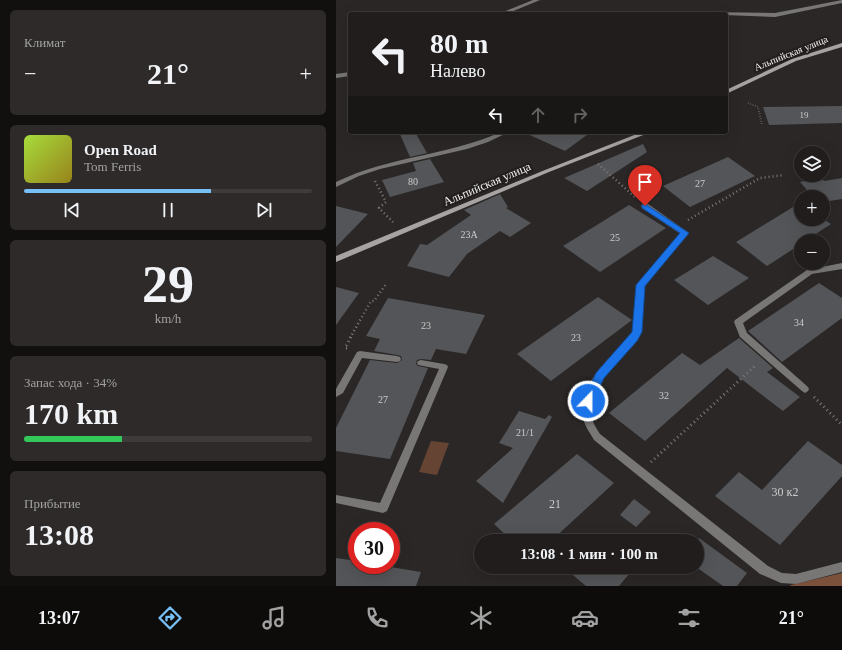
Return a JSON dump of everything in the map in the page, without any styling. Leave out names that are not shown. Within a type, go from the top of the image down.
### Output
[{"type":"street","points":[[506,12],[538,0]]},
{"type":"street","points":[[728,14],[775,15],[842,1]]},
{"type":"street","name":"Альпийская улица","points":[[728,91],[794,60],[842,45]]},
{"type":"street","points":[[336,76],[348,74]]},
{"type":"street","points":[[336,185],[364,172],[410,159],[477,145],[502,134]]},
{"type":"street","name":"Альпийская улица","points":[[336,259],[547,171],[643,134]]},
{"type":"street","points":[[645,206],[685,233],[641,285],[637,332],[634,339],[600,376],[588,401],[587,415],[597,437],[764,570],[781,578],[796,579],[842,567]]},
{"type":"street","points":[[805,389],[743,335],[738,322],[810,272],[842,266]]},
{"type":"street","points":[[336,394],[340,391],[360,354],[397,359]]},
{"type":"street","points":[[336,499],[383,508],[444,367],[421,363]]},
{"type":"path","points":[[748,102],[758,107],[762,125]]},
{"type":"path","points":[[588,156],[645,206]]},
{"type":"path","points":[[675,227],[760,178],[784,176]]},
{"type":"path","points":[[374,180],[386,202],[379,208],[395,224]]},
{"type":"path","points":[[345,348],[371,301],[374,301],[386,284]]},
{"type":"path","points":[[640,472],[767,356]]},
{"type":"path","points":[[805,389],[842,425]]},
{"type":"shaded area","points":[[431,441],[449,443],[437,475],[419,472]]},
{"type":"shaded area","points":[[842,573],[842,586],[790,586],[791,585]]},
{"type":"building","points":[[842,106],[842,123],[769,125],[763,107]]},
{"type":"building","points":[[400,134],[416,134],[427,153],[410,157]]},
{"type":"building","points":[[527,134],[588,134],[565,151]]},
{"type":"building","points":[[643,144],[647,152],[587,191],[564,178]]},
{"type":"building","points":[[728,157],[755,176],[690,207],[663,186]]},
{"type":"building","points":[[430,159],[444,182],[390,197],[382,180],[416,171],[413,163]]},
{"type":"building","points":[[842,178],[842,199],[830,201],[830,190],[807,190],[800,182],[830,182],[830,180]]},
{"type":"building","points":[[500,194],[508,207],[506,208],[531,223],[510,237],[500,231],[467,254],[449,277],[407,266],[420,244],[427,245],[471,215],[464,210]]},
{"type":"building","points":[[629,205],[666,228],[600,272],[563,246]]},
{"type":"building","points":[[336,206],[368,214],[336,247]]},
{"type":"building","points":[[794,206],[794,226],[828,226],[816,234],[794,234],[794,249],[767,266],[736,242]]},
{"type":"building","points":[[713,256],[749,278],[708,305],[674,280]]},
{"type":"building","points":[[819,283],[842,298],[842,318],[782,362],[748,331]]},
{"type":"building","points":[[336,287],[359,293],[336,325]]},
{"type":"building","points":[[598,297],[632,320],[551,381],[517,354]]},
{"type":"building","points":[[388,298],[485,315],[466,354],[436,349],[431,360],[417,360],[416,364],[418,366],[428,368],[390,459],[336,451],[336,428],[370,360],[397,363],[402,360],[401,356],[374,351],[380,339],[366,336]]},
{"type":"building","points":[[739,338],[773,368],[767,372],[800,397],[783,411],[727,368],[645,441],[609,413],[682,353],[700,365]]},
{"type":"building","points":[[519,411],[545,419],[549,415],[552,417],[503,503],[476,481],[513,448],[499,443]]},
{"type":"building","points":[[808,441],[842,465],[842,476],[780,545],[715,496],[739,472],[762,490]]},
{"type":"building","points":[[577,454],[614,483],[559,534],[505,534],[494,524]]},
{"type":"building","points":[[634,499],[651,512],[636,527],[620,515]]},
{"type":"building","points":[[704,542],[747,573],[737,586],[723,586],[704,573]]},
{"type":"building","points":[[336,558],[348,560],[348,574],[400,574],[400,568],[421,572],[416,586],[336,586]]},
{"type":"building","points":[[572,574],[629,574],[619,586],[586,586]]},
{"type":"route","points":[[588,401],[600,376],[634,339],[638,326],[641,285],[685,233],[645,206]]}]
